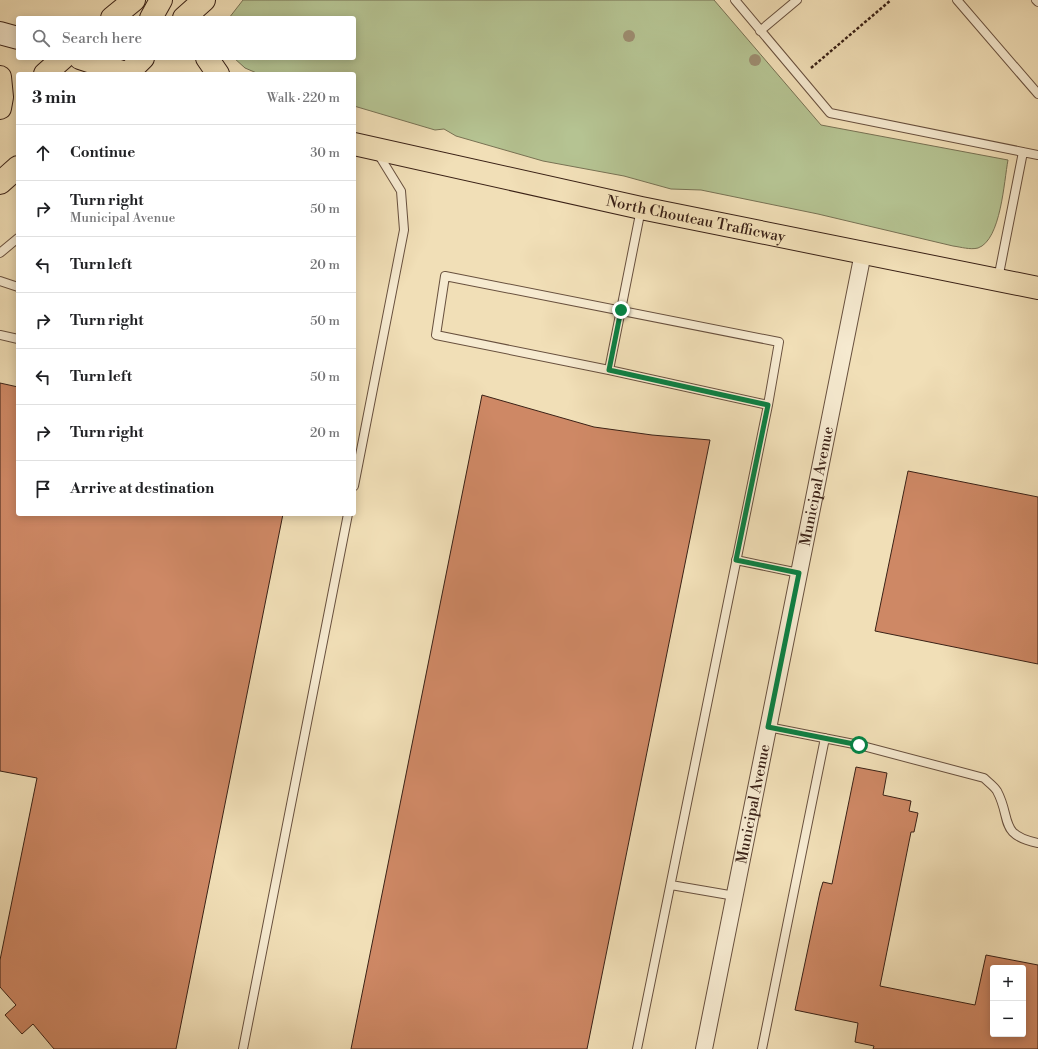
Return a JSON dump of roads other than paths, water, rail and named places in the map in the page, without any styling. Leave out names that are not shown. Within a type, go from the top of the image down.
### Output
[{"type":"main road","points":[[114,16],[134,0]]},
{"type":"main road","points":[[152,16],[161,0]]},
{"type":"main road","points":[[186,16],[204,0]]},
{"type":"main road","points":[[202,16],[208,0]]},
{"type":"main road","points":[[0,33],[16,37]]},
{"type":"main road","points":[[46,72],[61,60]]},
{"type":"main road","points":[[69,60],[72,72]]},
{"type":"main road","points":[[86,60],[121,72]]},
{"type":"main road","points":[[127,72],[130,60]]},
{"type":"main road","points":[[129,72],[141,60]]},
{"type":"main road","points":[[208,60],[217,72]]},
{"type":"main road","points":[[0,78],[2,97],[0,108]]},
{"type":"main road","points":[[0,112],[16,99]]},
{"type":"main road","name":"North Chouteau Trafficway","points":[[356,145],[641,208],[1038,288]]},
{"type":"main road","points":[[0,182],[16,169]]},
{"type":"street","name":"Municipal Avenue","points":[[704,1049],[863,253]]},
{"type":"lane","points":[[734,0],[830,113],[1038,155]]},
{"type":"lane","points":[[760,31],[797,0]]},
{"type":"lane","points":[[958,0],[1038,94]]},
{"type":"lane","points":[[356,476],[404,230],[402,191],[375,150]]},
{"type":"lane","points":[[998,280],[1023,152]]},
{"type":"lane","points":[[609,370],[641,208]]},
{"type":"lane","points":[[0,253],[16,240]]},
{"type":"lane","points":[[637,1049],[768,405],[779,342],[445,276],[436,335],[609,370],[768,405]]},
{"type":"lane","points":[[0,281],[16,286]]},
{"type":"lane","points":[[0,335],[16,339]]},
{"type":"lane","points":[[243,1049],[348,516]]},
{"type":"lane","points":[[736,560],[799,573]]},
{"type":"lane","points":[[768,727],[859,745],[984,778],[997,790],[1007,824],[1013,833],[1026,840],[1038,843]]},
{"type":"lane","points":[[762,1049],[825,738]]},
{"type":"lane","points":[[671,885],[735,896]]}]
